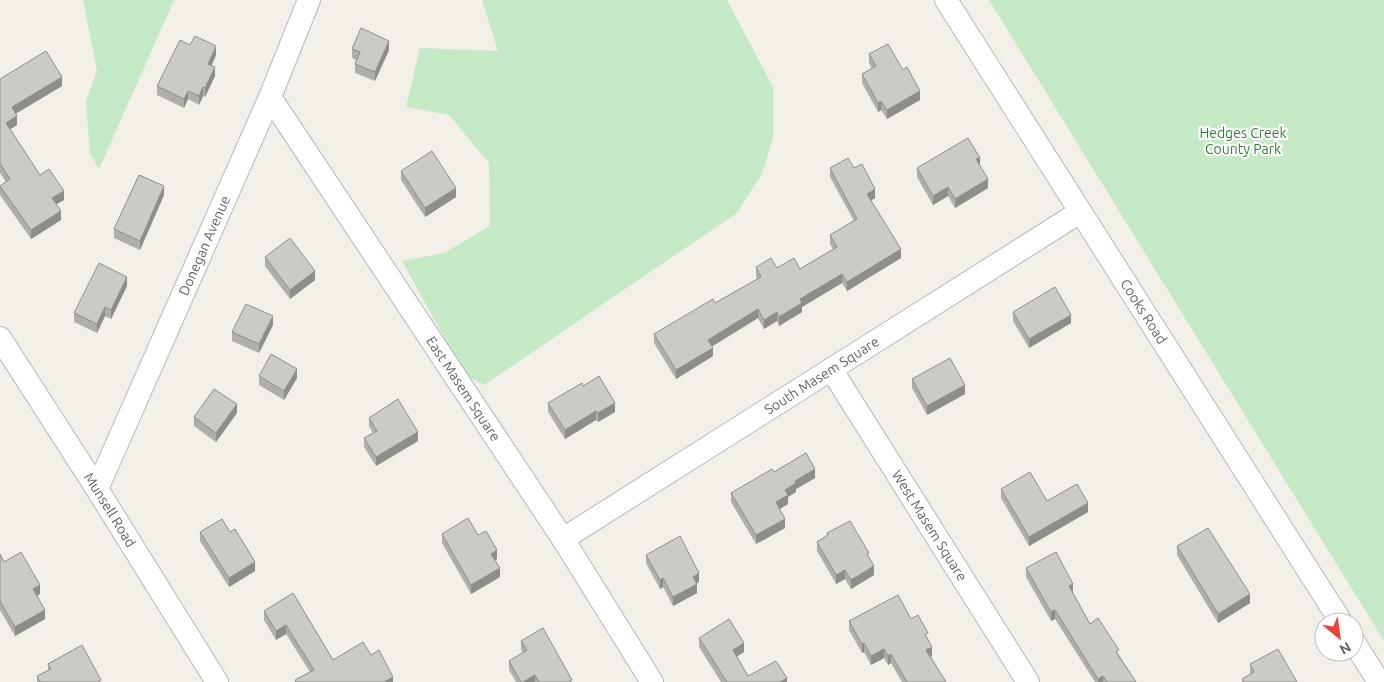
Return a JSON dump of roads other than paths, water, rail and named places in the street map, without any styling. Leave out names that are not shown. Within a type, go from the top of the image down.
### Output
[{"type":"street","name":"Donegan Avenue","points":[[97,488],[270,97],[309,0]]},
{"type":"street","name":"Cooks Road","points":[[946,0],[1335,612]]},
{"type":"street","name":"East Masem Square","points":[[270,97],[563,539],[652,682]]},
{"type":"street","name":"South Masem Square","points":[[563,539],[1080,212]]},
{"type":"street","name":"Munsell Road","points":[[0,338],[97,488],[217,682]]},
{"type":"street","name":"West Masem Square","points":[[831,369],[1028,682]]},
{"type":"street","points":[[1364,658],[1379,682]]},
{"type":"park label","name":"Hedges Creek County Park","points":[[1243,142]]}]
